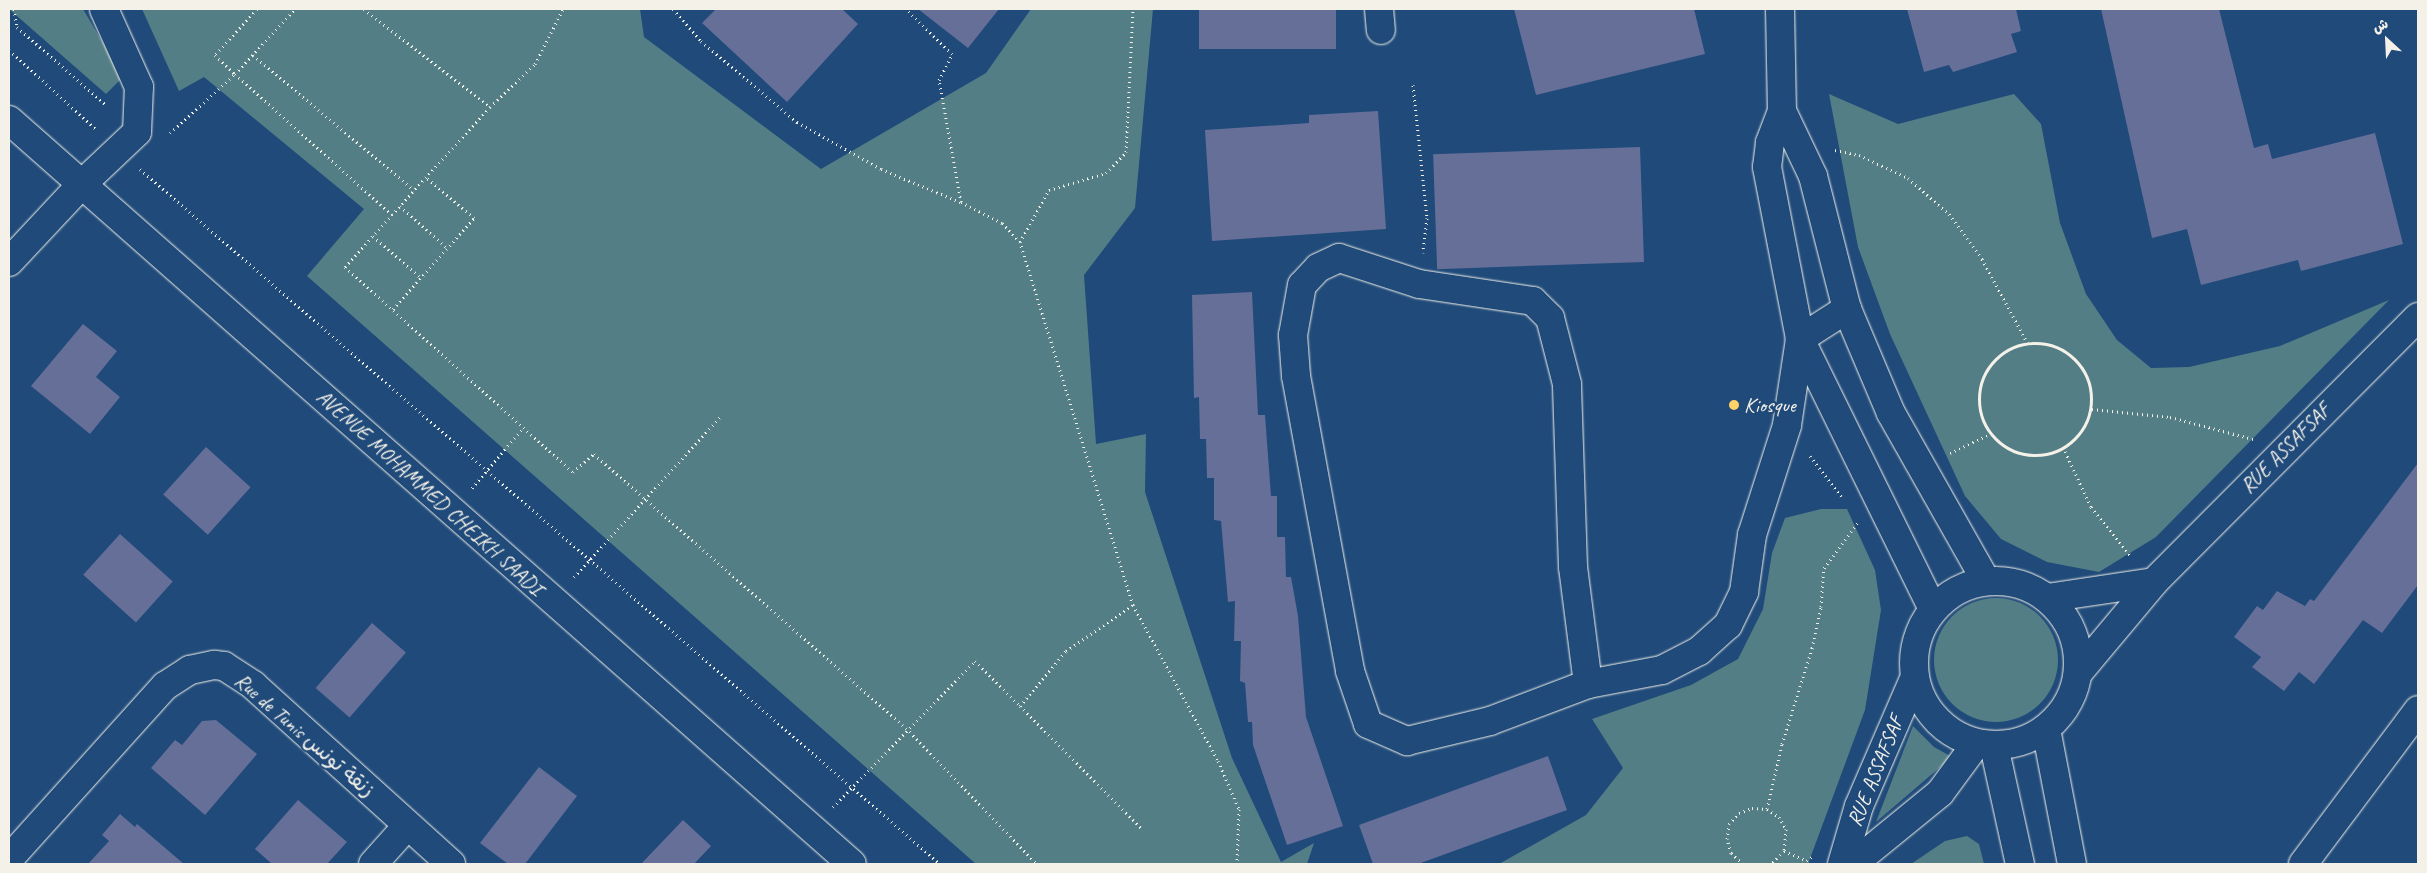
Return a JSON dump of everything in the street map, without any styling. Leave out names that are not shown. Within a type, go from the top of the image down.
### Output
[{"type":"street","points":[[9,262],[127,141],[139,88],[104,9]]},
{"type":"street","points":[[1780,9],[1782,112],[1770,144],[1767,167],[1800,339],[1933,609]]},
{"type":"street","points":[[1782,112],[1800,144],[1813,176],[1847,309],[1891,413],[1986,581]]},
{"type":"street","name":"AVENUE MOHAMMED CHEIKH SAADI","points":[[9,120],[852,864]]},
{"type":"street","points":[[1588,684],[1572,567],[1567,384],[1550,318],[1533,301],[1419,284],[1339,258],[1309,276],[1302,285],[1295,313],[1296,376],[1358,703],[1368,724],[1407,741],[1490,721],[1588,684],[1662,670],[1699,651],[1728,625],[1744,592],[1752,535],[1787,425],[1800,339],[1847,309]]},
{"type":"street","name":"RUE ASSAFSAF","points":[[2078,673],[2154,582],[2280,452],[2418,317]]},
{"type":"street","points":[[1986,581],[2008,581],[2047,598],[2066,618],[2077,645],[2078,673],[2068,704],[2046,729],[2021,742],[1985,745],[1948,731],[1926,708],[1914,679],[1915,641],[1933,609],[1957,590],[1986,581]]},
{"type":"street","points":[[2047,598],[2154,582]]},
{"type":"street","name":"Rue de Tunis زنقة تونس","points":[[9,859],[165,686],[190,670],[214,665],[224,666],[253,685],[451,864]]},
{"type":"street","name":"RUE ASSAFSAF","points":[[1842,864],[1859,806],[1914,679]]},
{"type":"street","points":[[2303,864],[2418,710]]},
{"type":"street","points":[[2046,729],[2072,864]]},
{"type":"street","points":[[1985,745],[2020,864]]},
{"type":"street","name":"RUE ASSAFSAF","points":[[1853,864],[1940,793],[1985,745]]},
{"type":"street","points":[[373,864],[407,826]]},
{"type":"path","points":[[14,9],[17,27],[127,141],[486,472],[940,864]]},
{"type":"path","points":[[257,9],[215,55],[392,215]]},
{"type":"path","points":[[170,133],[235,74],[295,9]]},
{"type":"path","points":[[364,9],[490,107]]},
{"type":"path","points":[[563,9],[535,64],[490,107],[345,267],[573,472],[594,454],[906,728],[1037,864]]},
{"type":"path","points":[[673,9],[701,41],[797,122],[881,169],[961,202],[1002,223],[1020,242],[1133,605],[1218,761],[1239,809],[1237,864]]},
{"type":"path","points":[[906,9],[952,54],[939,80],[961,202]]},
{"type":"path","points":[[1020,242],[1049,190],[1106,173],[1126,152],[1133,9]]},
{"type":"path","points":[[9,50],[127,141]]},
{"type":"path","points":[[253,55],[414,190]]},
{"type":"path","points":[[1413,85],[1427,218],[1419,284]]},
{"type":"path","points":[[1800,144],[1859,155],[1908,178],[1949,214],[1982,259],[2028,344]]},
{"type":"path","points":[[393,310],[474,218],[426,176]]},
{"type":"path","points":[[400,206],[447,248]]},
{"type":"path","points":[[373,236],[421,278]]},
{"type":"path","points":[[2038,342],[2068,352],[2089,377],[2092,409],[2077,438],[2048,454],[2016,453],[1990,434],[1978,404],[1984,373],[2006,349],[2038,342]]},
{"type":"path","points":[[2092,409],[2170,417],[2212,427],[2280,452]]},
{"type":"path","points":[[552,601],[722,415]]},
{"type":"path","points":[[1787,425],[1847,505]]},
{"type":"path","points":[[452,511],[524,428]]},
{"type":"path","points":[[1922,467],[1990,434]]},
{"type":"path","points":[[2063,446],[2091,507],[2154,582]]},
{"type":"path","points":[[1767,809],[1782,744],[1812,648],[1821,607],[1824,568],[1860,520],[1853,513]]},
{"type":"path","points":[[1020,706],[1066,651],[1133,605]]},
{"type":"path","points":[[813,830],[906,728],[975,661],[1142,830]]},
{"type":"path","points":[[1741,864],[1731,853],[1727,839],[1729,824],[1746,811],[1767,809],[1779,817],[1786,830],[1784,851],[1771,864]]},
{"type":"path","points":[[1784,851],[1805,860],[1803,864]]},
{"type":"green space","points":[[9,9],[83,9],[123,77],[106,94]]},
{"type":"green space","points":[[142,9],[640,9],[644,37],[821,169],[986,73],[1031,9],[1153,9],[1135,208],[1084,275],[1096,444],[1146,434],[1145,492],[1232,758],[1281,862],[1314,843],[1307,864],[976,864],[307,276],[364,209],[204,77],[179,91]]},
{"type":"green space","points":[[1829,94],[1898,124],[2014,94],[2041,124],[2060,223],[2086,294],[2117,340],[2151,368],[2189,367],[2280,346],[2389,300],[2156,537],[2099,572],[2047,562],[2001,539],[1965,496],[1890,334],[1858,247]]},
{"type":"green space","points":[[1821,509],[1847,509],[1875,570],[1881,610],[1865,710],[1808,864],[1499,864],[1586,815],[1623,768],[1592,719],[1691,685],[1738,659],[1763,609],[1772,553],[1785,518]]},
{"type":"green space","points":[[1996,598],[2020,602],[2040,616],[2054,636],[2058,660],[2054,684],[2040,704],[2020,718],[1996,722],[1972,718],[1952,704],[1938,684],[1934,660],[1938,636],[1952,616],[1972,602]]},
{"type":"green space","points":[[1913,726],[1934,747],[1952,757],[1876,822]]},
{"type":"green space","points":[[1967,836],[1979,844],[1984,864],[1911,864],[1945,841]]},
{"type":"building","points":[[716,9],[842,9],[858,24],[787,102],[702,23]]},
{"type":"building","points":[[918,9],[999,9],[968,48]]},
{"type":"building","points":[[1199,9],[1336,9],[1336,49],[1199,49]]},
{"type":"building","points":[[1514,9],[1694,9],[1705,54],[1536,95]]},
{"type":"building","points":[[1907,9],[2016,9],[2021,31],[2011,34],[2017,52],[1953,72],[1949,65],[1924,72]]},
{"type":"building","points":[[2101,9],[2219,9],[2254,148],[2268,144],[2272,159],[2375,133],[2403,244],[2301,271],[2298,260],[2201,285],[2187,229],[2152,238]]},
{"type":"building","points":[[1378,111],[1386,229],[1212,241],[1205,130],[1309,123],[1309,115]]},
{"type":"building","points":[[1640,147],[1644,262],[1437,269],[1433,154]]},
{"type":"building","points":[[1252,292],[1258,415],[1265,415],[1271,496],[1277,496],[1277,537],[1285,537],[1286,577],[1291,577],[1298,616],[1306,717],[1343,826],[1287,845],[1253,745],[1252,722],[1248,722],[1245,683],[1240,681],[1241,641],[1234,641],[1235,601],[1228,602],[1221,521],[1214,520],[1214,478],[1207,478],[1206,439],[1200,439],[1199,397],[1194,398],[1192,295]]},
{"type":"building","points":[[83,324],[117,351],[96,377],[120,397],[90,434],[31,386]]},
{"type":"building","points":[[206,447],[251,487],[208,535],[163,495]]},
{"type":"building","points":[[2418,463],[2418,585],[2382,633],[2363,620],[2314,684],[2299,672],[2284,691],[2252,667],[2261,657],[2234,637],[2257,606],[2263,610],[2277,591],[2305,606],[2310,599],[2314,601]]},
{"type":"building","points":[[120,534],[173,582],[136,622],[83,575]]},
{"type":"building","points":[[372,623],[406,653],[350,717],[316,688]]},
{"type":"building","points":[[216,720],[257,754],[205,815],[151,768],[175,740],[182,745],[202,721]]},
{"type":"building","points":[[1548,756],[1567,810],[1418,864],[1373,864],[1359,825]]},
{"type":"building","points":[[539,767],[577,796],[525,864],[508,864],[480,843]]},
{"type":"building","points":[[298,800],[347,842],[327,864],[272,864],[255,849]]},
{"type":"building","points":[[120,814],[135,827],[137,824],[184,864],[88,864],[109,841],[102,835]]},
{"type":"building","points":[[683,820],[711,846],[694,864],[641,864]]},
{"type":"place","name":"Kiosque","points":[[1734,405]]}]
